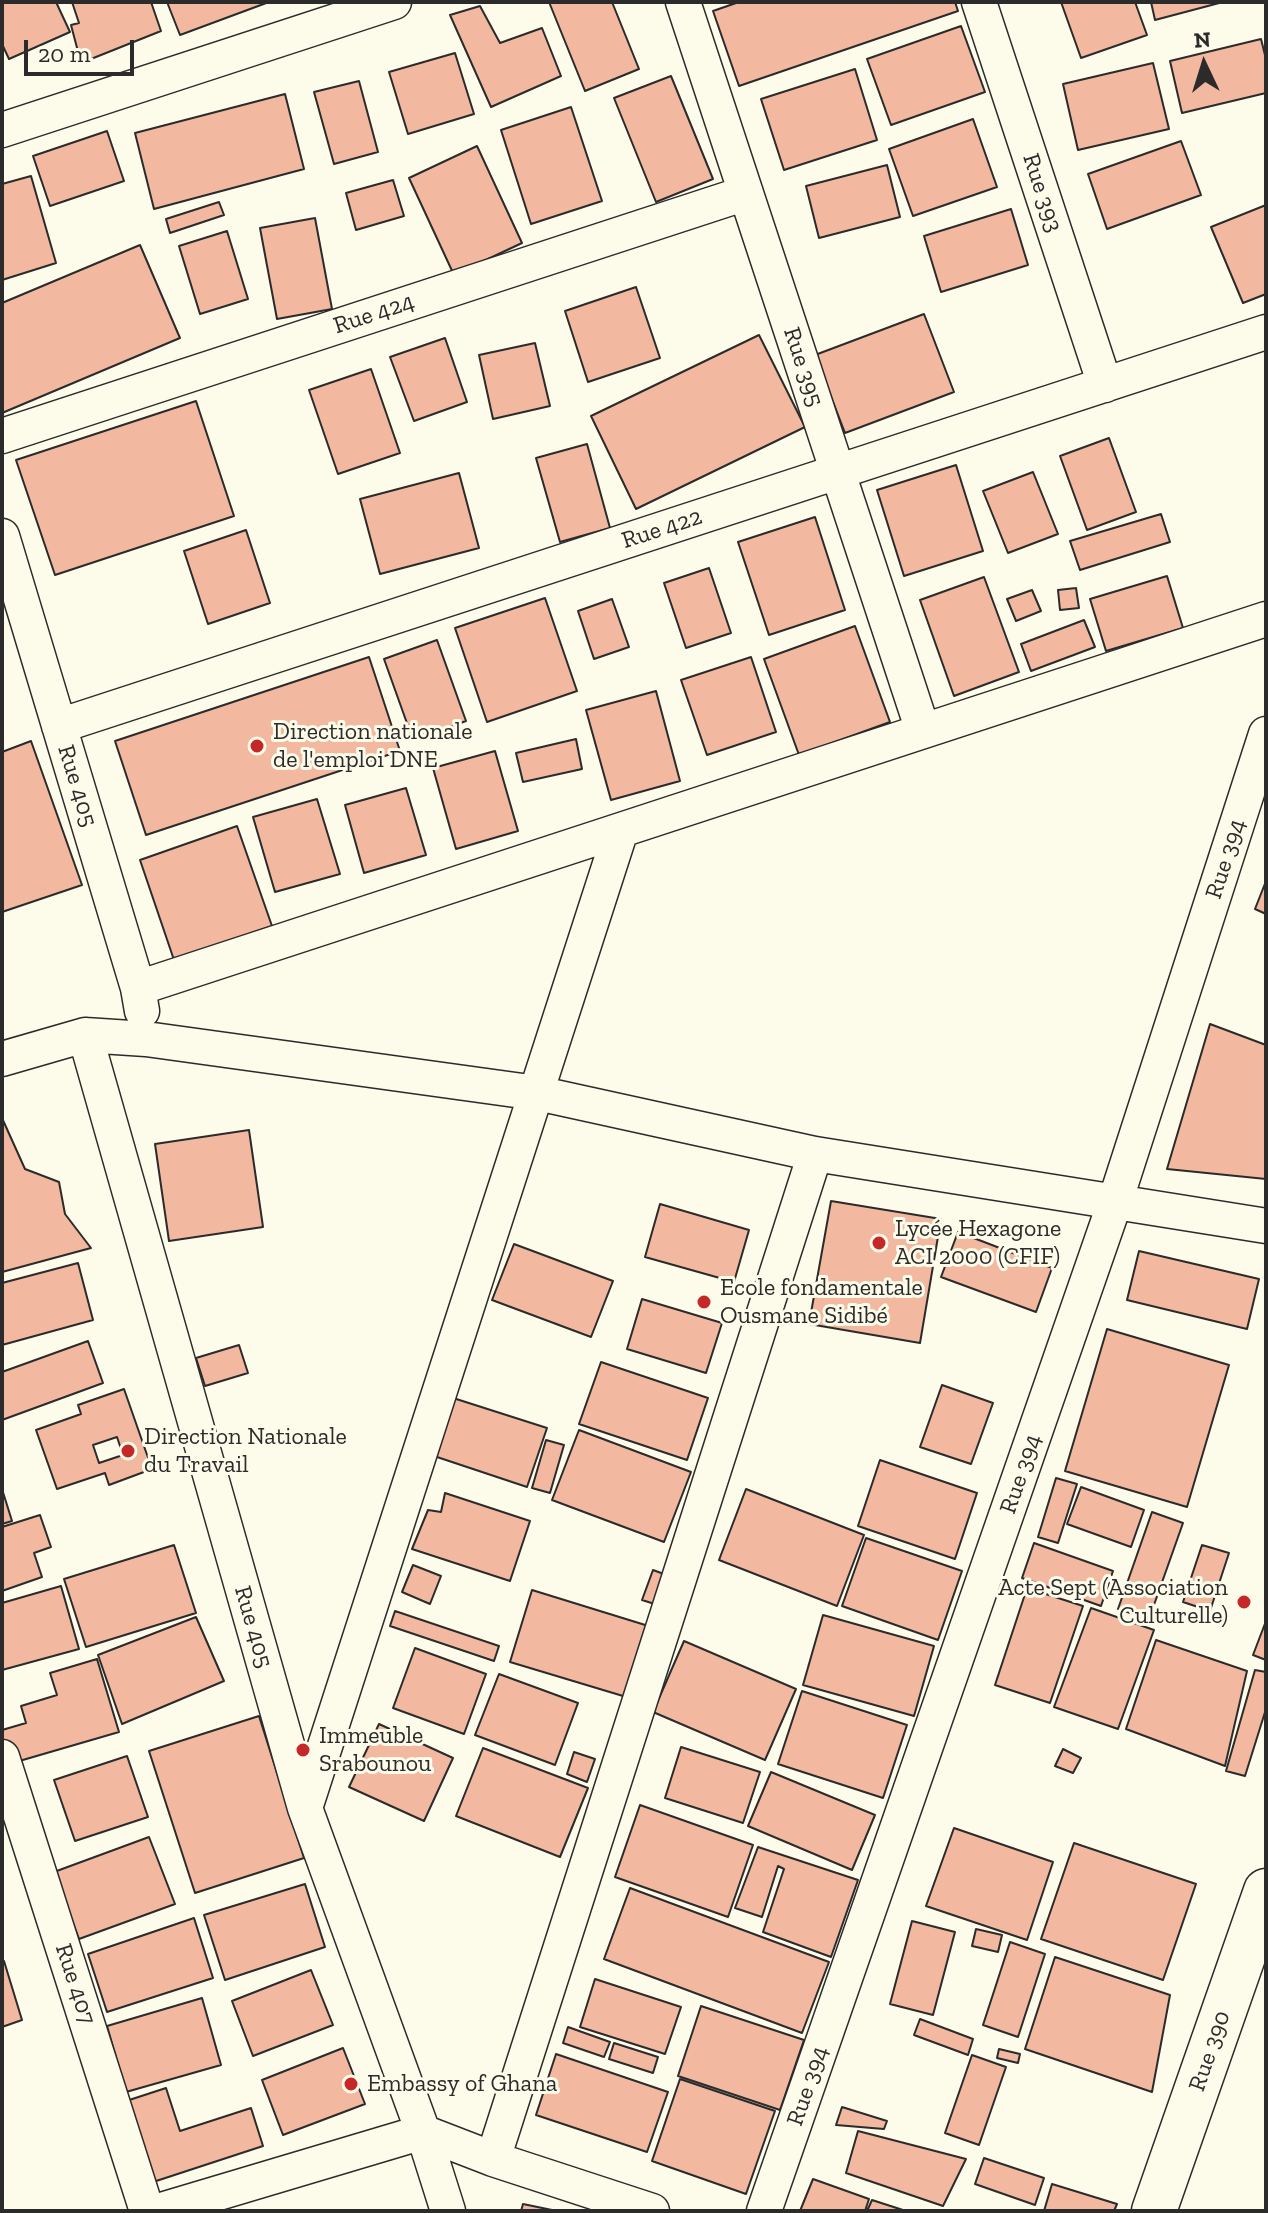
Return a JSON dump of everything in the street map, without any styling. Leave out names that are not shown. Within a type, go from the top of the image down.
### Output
[{"type":"street","points":[[2,130],[394,2]]},
{"type":"street","name":"Rue 395","points":[[683,2],[923,731]]},
{"type":"street","name":"Rue 393","points":[[979,2],[1105,385]]},
{"type":"street","name":"Rue 424","points":[[2,436],[746,193]]},
{"type":"street","name":"Rue 422","points":[[59,726],[1266,332]]},
{"type":"street","name":"Rue 405","points":[[2,537],[138,988],[146,1039]]},
{"type":"street","points":[[138,988],[1266,619]]},
{"type":"street","name":"Rue 394","points":[[764,2211],[1115,1202],[1266,734]]},
{"type":"street","points":[[305,1808],[621,830]]},
{"type":"street","points":[[2,1059],[85,1035],[146,1039],[537,1093],[815,1154],[1266,1226]]},
{"type":"street","name":"Rue 405","points":[[85,1035],[305,1808],[423,2132],[448,2211]]},
{"type":"street","points":[[493,2159],[815,1154]]},
{"type":"street","name":"Rue 407","points":[[2,1757],[147,2211]]},
{"type":"street","name":"Rue 390","points":[[1154,2211],[1266,1891]]},
{"type":"street","points":[[158,2211],[423,2132],[493,2159],[652,2211]]},
{"type":"building","points":[[2,2],[56,2],[70,32],[9,59],[2,44]]},
{"type":"building","points":[[72,2],[151,2],[161,31],[81,63],[71,25],[79,23]]},
{"type":"building","points":[[167,2],[269,2],[180,35]]},
{"type":"building","points":[[549,2],[612,2],[639,69],[585,91]]},
{"type":"building","points":[[739,2],[955,2],[958,11],[739,86],[713,11]]},
{"type":"building","points":[[1061,2],[1135,2],[1147,35],[1081,58]]},
{"type":"building","points":[[1151,2],[1223,2],[1155,20]]},
{"type":"building","points":[[480,6],[500,43],[542,28],[561,76],[491,107],[450,15]]},
{"type":"building","points":[[961,26],[985,92],[891,125],[867,59]]},
{"type":"building","points":[[1261,39],[1266,59],[1266,93],[1182,113],[1170,61]]},
{"type":"building","points":[[455,53],[474,114],[408,134],[389,72]]},
{"type":"building","points":[[1153,63],[1169,129],[1078,150],[1063,84]]},
{"type":"building","points":[[855,69],[877,140],[784,170],[761,99]]},
{"type":"building","points":[[671,76],[713,179],[656,202],[614,98]]},
{"type":"building","points":[[359,81],[378,152],[334,164],[314,92]]},
{"type":"building","points":[[285,94],[304,169],[154,209],[135,133]]},
{"type":"building","points":[[571,107],[602,201],[531,224],[501,130]]},
{"type":"building","points":[[973,119],[997,187],[913,216],[889,149]]},
{"type":"building","points":[[107,131],[124,181],[50,206],[33,156]]},
{"type":"building","points":[[1181,141],[1201,195],[1107,229],[1088,174]]},
{"type":"building","points":[[477,146],[522,243],[454,275],[409,178]]},
{"type":"building","points":[[887,165],[900,217],[819,238],[806,186]]},
{"type":"building","points":[[31,176],[56,263],[2,280],[2,184]]},
{"type":"building","points":[[393,180],[404,216],[356,230],[346,193]]},
{"type":"building","points":[[219,202],[224,215],[170,233],[166,219]]},
{"type":"building","points":[[1266,205],[1266,294],[1243,303],[1211,227]]},
{"type":"building","points":[[1011,209],[1028,265],[941,292],[924,236]]},
{"type":"building","points":[[315,218],[332,309],[277,319],[260,228]]},
{"type":"building","points":[[227,231],[248,299],[200,314],[179,246]]},
{"type":"building","points":[[140,245],[180,338],[2,413],[2,303]]},
{"type":"building","points":[[636,287],[660,358],[588,382],[565,311]]},
{"type":"building","points":[[924,314],[954,392],[845,433],[815,355]]},
{"type":"building","points":[[759,335],[805,427],[636,509],[591,416]]},
{"type":"building","points":[[445,338],[467,402],[414,421],[390,357]]},
{"type":"building","points":[[535,343],[550,406],[493,419],[479,355]]},
{"type":"building","points":[[371,369],[400,453],[338,474],[309,390]]},
{"type":"building","points":[[196,401],[234,516],[55,575],[16,460]]},
{"type":"building","points":[[1109,438],[1136,512],[1087,530],[1060,456]]},
{"type":"building","points":[[587,444],[610,528],[560,542],[536,458]]},
{"type":"building","points":[[956,465],[983,551],[904,576],[877,490]]},
{"type":"building","points":[[1033,472],[1058,534],[1008,553],[983,491]]},
{"type":"building","points":[[459,473],[479,548],[380,574],[360,499]]},
{"type":"building","points":[[1161,514],[1170,542],[1080,570],[1070,541]]},
{"type":"building","points":[[815,517],[845,610],[769,635],[738,542]]},
{"type":"building","points":[[246,530],[270,603],[208,624],[184,551]]},
{"type":"building","points":[[709,568],[731,633],[686,648],[664,583]]},
{"type":"building","points":[[1167,576],[1183,628],[1106,651],[1090,599]]},
{"type":"building","points":[[984,577],[1019,672],[954,696],[920,600]]},
{"type":"building","points":[[1076,588],[1079,608],[1060,610],[1058,590]]},
{"type":"building","points":[[1032,590],[1041,611],[1016,621],[1007,599]]},
{"type":"building","points":[[545,598],[577,691],[487,722],[455,628]]},
{"type":"building","points":[[612,599],[629,647],[594,659],[578,611]]},
{"type":"building","points":[[1084,620],[1095,647],[1031,671],[1021,644]]},
{"type":"building","points":[[855,626],[890,722],[799,755],[764,659]]},
{"type":"building","points":[[437,640],[466,721],[413,740],[384,659]]},
{"type":"building","name":"Direction nationale de l'emploi DNE","points":[[369,657],[400,751],[146,835],[115,741]]},
{"type":"building","points":[[751,657],[776,732],[707,755],[681,680]]},
{"type":"building","points":[[656,691],[680,781],[611,800],[586,710]]},
{"type":"building","points":[[576,739],[582,769],[523,782],[516,753]]},
{"type":"building","points":[[31,741],[82,885],[2,912],[2,752]]},
{"type":"building","points":[[495,751],[518,831],[456,849],[433,768]]},
{"type":"building","points":[[406,788],[426,855],[364,873],[345,805]]},
{"type":"building","points":[[317,799],[340,874],[275,892],[253,817]]},
{"type":"building","points":[[237,826],[272,926],[174,960],[140,860]]},
{"type":"building","points":[[1266,881],[1266,914],[1255,909]]},
{"type":"building","points":[[1210,1024],[1266,1045],[1266,1179],[1167,1169]]},
{"type":"building","points":[[2,1118],[25,1169],[59,1182],[65,1214],[91,1248],[2,1272]]},
{"type":"building","points":[[249,1130],[263,1227],[169,1241],[155,1144]]},
{"type":"building","points":[[831,1201],[941,1219],[920,1343],[809,1324]]},
{"type":"building","points":[[660,1204],[749,1230],[734,1282],[645,1257]]},
{"type":"building","points":[[958,1232],[1052,1268],[1036,1312],[941,1277]]},
{"type":"building","points":[[514,1244],[613,1281],[591,1337],[492,1300]]},
{"type":"building","points":[[1139,1251],[1259,1279],[1247,1329],[1127,1300]]},
{"type":"building","points":[[78,1263],[93,1320],[2,1345],[2,1283]]},
{"type":"building","points":[[642,1299],[722,1323],[706,1373],[627,1349]]},
{"type":"building","points":[[1107,1329],[1229,1365],[1187,1507],[1065,1471]]},
{"type":"building","points":[[88,1341],[103,1383],[2,1420],[2,1372]]},
{"type":"building","points":[[239,1345],[248,1373],[205,1386],[196,1358]]},
{"type":"building","points":[[601,1362],[708,1398],[687,1460],[579,1424]]},
{"type":"building","points":[[942,1385],[993,1403],[971,1464],[920,1447]]},
{"type":"building","points":[[124,1389],[152,1469],[109,1485],[105,1473],[57,1489],[36,1430],[81,1414],[78,1405]],"holes":[[[117,1437],[123,1455],[99,1463],[93,1445]]]},
{"type":"building","points":[[450,1397],[547,1428],[527,1487],[431,1455]]},
{"type":"building","points":[[579,1430],[691,1472],[664,1542],[552,1500]]},
{"type":"building","points":[[546,1440],[564,1445],[550,1493],[532,1488]]},
{"type":"building","points":[[880,1460],[977,1493],[955,1559],[858,1526]]},
{"type":"building","points":[[1056,1478],[1077,1484],[1058,1543],[1038,1537]]},
{"type":"building","points":[[1081,1487],[1144,1510],[1131,1547],[1067,1524]]},
{"type":"building","points":[[2,1489],[12,1521],[2,1524]]},
{"type":"building","points":[[746,1489],[864,1535],[837,1606],[719,1560]]},
{"type":"building","points":[[445,1493],[530,1521],[510,1581],[412,1549],[428,1510],[441,1512]]},
{"type":"building","points":[[1152,1512],[1183,1523],[1149,1619],[1118,1609]]},
{"type":"building","points":[[40,1515],[51,1547],[34,1553],[42,1577],[2,1591],[2,1527]]},
{"type":"building","points":[[866,1538],[962,1571],[938,1640],[842,1606]]},
{"type":"building","points":[[1034,1543],[1113,1571],[1101,1606],[1022,1578]]},
{"type":"building","points":[[174,1545],[196,1613],[86,1647],[64,1579]]},
{"type":"building","points":[[1202,1545],[1229,1553],[1210,1611],[1183,1602]]},
{"type":"building","points":[[413,1565],[441,1576],[430,1604],[402,1592]]},
{"type":"building","points":[[653,1570],[672,1577],[661,1606],[642,1600]]},
{"type":"building","points":[[61,1586],[79,1649],[2,1670],[2,1603]]},
{"type":"building","points":[[1027,1588],[1083,1606],[1050,1703],[995,1685]]},
{"type":"building","points":[[532,1590],[655,1628],[633,1699],[510,1662]]},
{"type":"building","points":[[1091,1608],[1154,1630],[1118,1729],[1054,1707]]},
{"type":"building","points":[[395,1611],[499,1646],[494,1661],[390,1626]]},
{"type":"building","points":[[823,1615],[934,1646],[914,1716],[803,1685]]},
{"type":"building","points":[[196,1617],[224,1681],[122,1724],[98,1655]]},
{"type":"building","points":[[1266,1621],[1266,1660],[1253,1655]]},
{"type":"building","points":[[1156,1640],[1247,1671],[1225,1766],[1126,1729]]},
{"type":"building","points":[[684,1641],[796,1689],[765,1760],[653,1712]]},
{"type":"building","points":[[415,1648],[486,1674],[464,1734],[393,1708]]},
{"type":"building","points":[[97,1659],[119,1732],[9,1764],[2,1730],[26,1723],[21,1706],[57,1695],[50,1673]]},
{"type":"building","points":[[1255,1670],[1266,1672],[1266,1709],[1245,1776],[1226,1771]]},
{"type":"building","points":[[499,1674],[578,1703],[555,1765],[475,1735]]},
{"type":"building","points":[[802,1691],[907,1725],[883,1798],[778,1764]]},
{"type":"building","points":[[259,1716],[304,1858],[195,1893],[149,1751]]},
{"type":"building","points":[[379,1724],[453,1758],[424,1821],[349,1787]]},
{"type":"building","points":[[681,1747],[760,1772],[743,1823],[665,1798]]},
{"type":"building","points":[[483,1748],[588,1788],[560,1857],[456,1816]]},
{"type":"building","points":[[1063,1749],[1081,1758],[1073,1773],[1055,1766]]},
{"type":"building","points":[[574,1752],[595,1759],[587,1782],[567,1774]]},
{"type":"building","points":[[127,1756],[148,1817],[75,1841],[54,1780]]},
{"type":"building","points":[[771,1772],[875,1815],[852,1870],[748,1826]]},
{"type":"building","points":[[640,1805],[753,1845],[728,1917],[615,1877]]},
{"type":"building","points":[[954,1828],[1053,1862],[1027,1940],[926,1906]]},
{"type":"building","points":[[149,1837],[175,1904],[79,1939],[54,1872]]},
{"type":"building","points":[[1074,1843],[1196,1884],[1163,1980],[1041,1939]]},
{"type":"building","points":[[758,1847],[858,1880],[831,1957],[763,1932],[784,1869],[778,1866],[762,1917],[735,1908]]},
{"type":"building","points":[[305,1884],[325,1947],[225,1980],[204,1915]]},
{"type":"building","points":[[630,1888],[829,1962],[802,2033],[604,1959]]},
{"type":"building","points":[[194,1918],[213,1978],[107,2012],[88,1954]]},
{"type":"building","points":[[912,1921],[955,1932],[933,2015],[890,2004]]},
{"type":"building","points":[[976,1929],[1002,1935],[998,1952],[972,1946]]},
{"type":"building","points":[[1010,1942],[1045,1954],[1018,2037],[983,2025]]},
{"type":"building","points":[[1055,1957],[1170,1995],[1152,2092],[1025,2049]]},
{"type":"building","points":[[2,1962],[22,2020],[2,2027]]},
{"type":"building","points":[[311,1970],[333,2025],[253,2056],[232,2001]]},
{"type":"building","points":[[595,1979],[681,2007],[665,2054],[580,2027]]},
{"type":"building","points":[[202,1998],[221,2065],[126,2092],[107,2026]]},
{"type":"building","points":[[701,2006],[804,2040],[780,2110],[678,2076]]},
{"type":"building","points":[[920,2019],[973,2039],[968,2055],[914,2035]]},
{"type":"building","points":[[568,2027],[610,2042],[604,2057],[563,2043]]},
{"type":"building","points":[[614,2043],[658,2057],[653,2073],[609,2059]]},
{"type":"building","points":[[343,2048],[365,2104],[283,2135],[262,2080]]},
{"type":"building","points":[[999,2049],[1020,2054],[1018,2063],[997,2058]]},
{"type":"building","points":[[556,2054],[668,2092],[647,2152],[536,2115]]},
{"type":"building","points":[[972,2055],[1006,2067],[979,2145],[945,2133]]},
{"type":"building","points":[[680,2079],[775,2111],[746,2194],[652,2161]]},
{"type":"building","points":[[166,2088],[180,2131],[251,2108],[263,2146],[147,2184],[120,2103]]},
{"type":"building","points":[[842,2107],[887,2121],[884,2129],[836,2125]]},
{"type":"building","points":[[858,2131],[966,2159],[943,2206],[846,2173]]},
{"type":"building","points":[[984,2158],[1044,2178],[1035,2205],[975,2184]]},
{"type":"building","points":[[813,2179],[869,2199],[865,2211],[800,2211]]},
{"type":"building","points":[[1052,2184],[1117,2204],[1114,2211],[1044,2211]]},
{"type":"building","points":[[872,2200],[906,2211],[867,2211]]},
{"type":"building","points":[[523,2204],[552,2210],[521,2211]]},
{"type":"place","name":"Direction nationale de l'emploi DNE","points":[[257,746]]},
{"type":"place","name":"Lycée Hexagone ACI 2000 (CFIF)","points":[[879,1243]]},
{"type":"place","name":"Ecole fondamentale Ousmane Sidibé","points":[[704,1302]]},
{"type":"place","name":"Direction Nationale du Travail","points":[[128,1451]]},
{"type":"place","name":"Acte Sept (Association Culturelle)","points":[[1244,1602]]},
{"type":"place","name":"Immeuble Srabounou","points":[[303,1750]]},
{"type":"place","name":"Embassy of Ghana","points":[[351,2084]]}]
